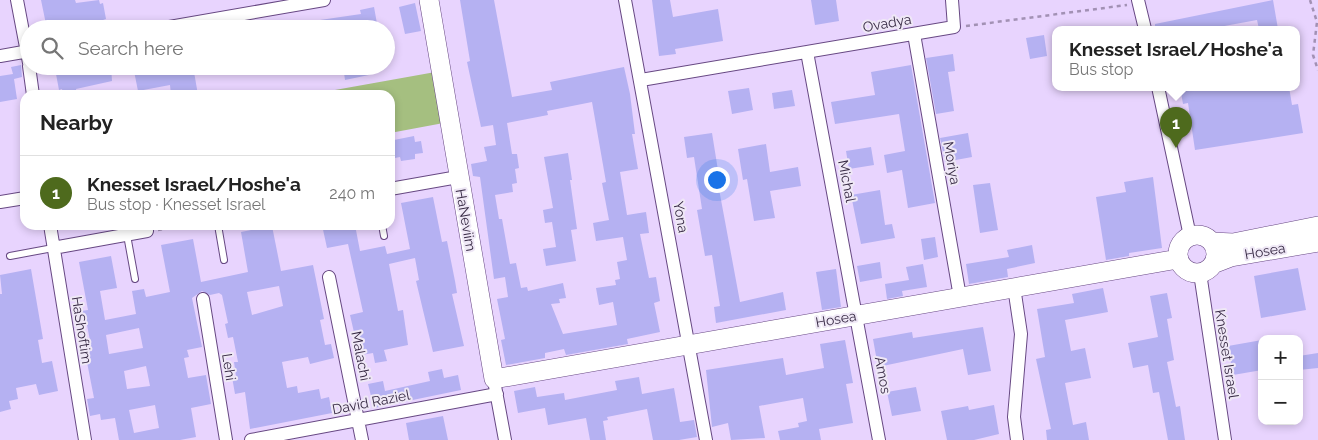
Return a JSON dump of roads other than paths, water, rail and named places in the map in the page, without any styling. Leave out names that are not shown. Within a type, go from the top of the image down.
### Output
[{"type":"street","points":[[18,0],[22,20]]},
{"type":"street","points":[[210,20],[324,0]]},
{"type":"street","name":"HaNeviim","points":[[429,0],[458,177],[505,440]]},
{"type":"street","name":"Yona","points":[[625,0],[706,440]]},
{"type":"street","name":"Ovadya","points":[[641,80],[954,27],[952,0]]},
{"type":"street","points":[[1139,2],[1144,26]]},
{"type":"street","name":"Moriya","points":[[914,34],[960,297]]},
{"type":"street","name":"Michal","points":[[807,52],[857,315]]},
{"type":"street","points":[[0,56],[20,55]]},
{"type":"street","points":[[30,75],[32,90]]},
{"type":"street","points":[[1159,91],[1190,236]]},
{"type":"street","points":[[395,188],[458,177]]},
{"type":"street","points":[[0,202],[20,199]]},
{"type":"street","name":"Hosea","points":[[1212,242],[1233,243],[1318,226]]},
{"type":"street","name":"HaShoftim","points":[[51,230],[85,440]]},
{"type":"street","points":[[53,248],[147,232]]},
{"type":"street","points":[[1190,236],[1202,236],[1212,242],[1216,253],[1206,268],[1189,271],[1178,259],[1181,242],[1190,236]]},
{"type":"street","name":"Hosea","points":[[1206,268],[1231,257],[1318,242]]},
{"type":"street","name":"Hosea","points":[[495,386],[689,346],[1178,259]]},
{"type":"street","name":"Knesset Israel","points":[[1206,268],[1225,440]]},
{"type":"street","name":"Malachi","points":[[329,277],[362,440]]},
{"type":"street","points":[[1014,288],[1020,334],[1014,417],[1017,440]]},
{"type":"street","name":"Lehi","points":[[203,299],[226,440]]},
{"type":"street","name":"Amos","points":[[857,315],[880,440]]},
{"type":"street","name":"David Raziel","points":[[251,440],[358,420],[495,386]]},
{"type":"lane","points":[[219,230],[224,260]]},
{"type":"lane","points":[[383,230],[384,236]]},
{"type":"lane","points":[[127,235],[136,279]]},
{"type":"lane","points":[[10,256],[53,248]]},
{"type":"place","name":"Knesset Israel/Hoshe'a","points":[[1176,148]]}]
